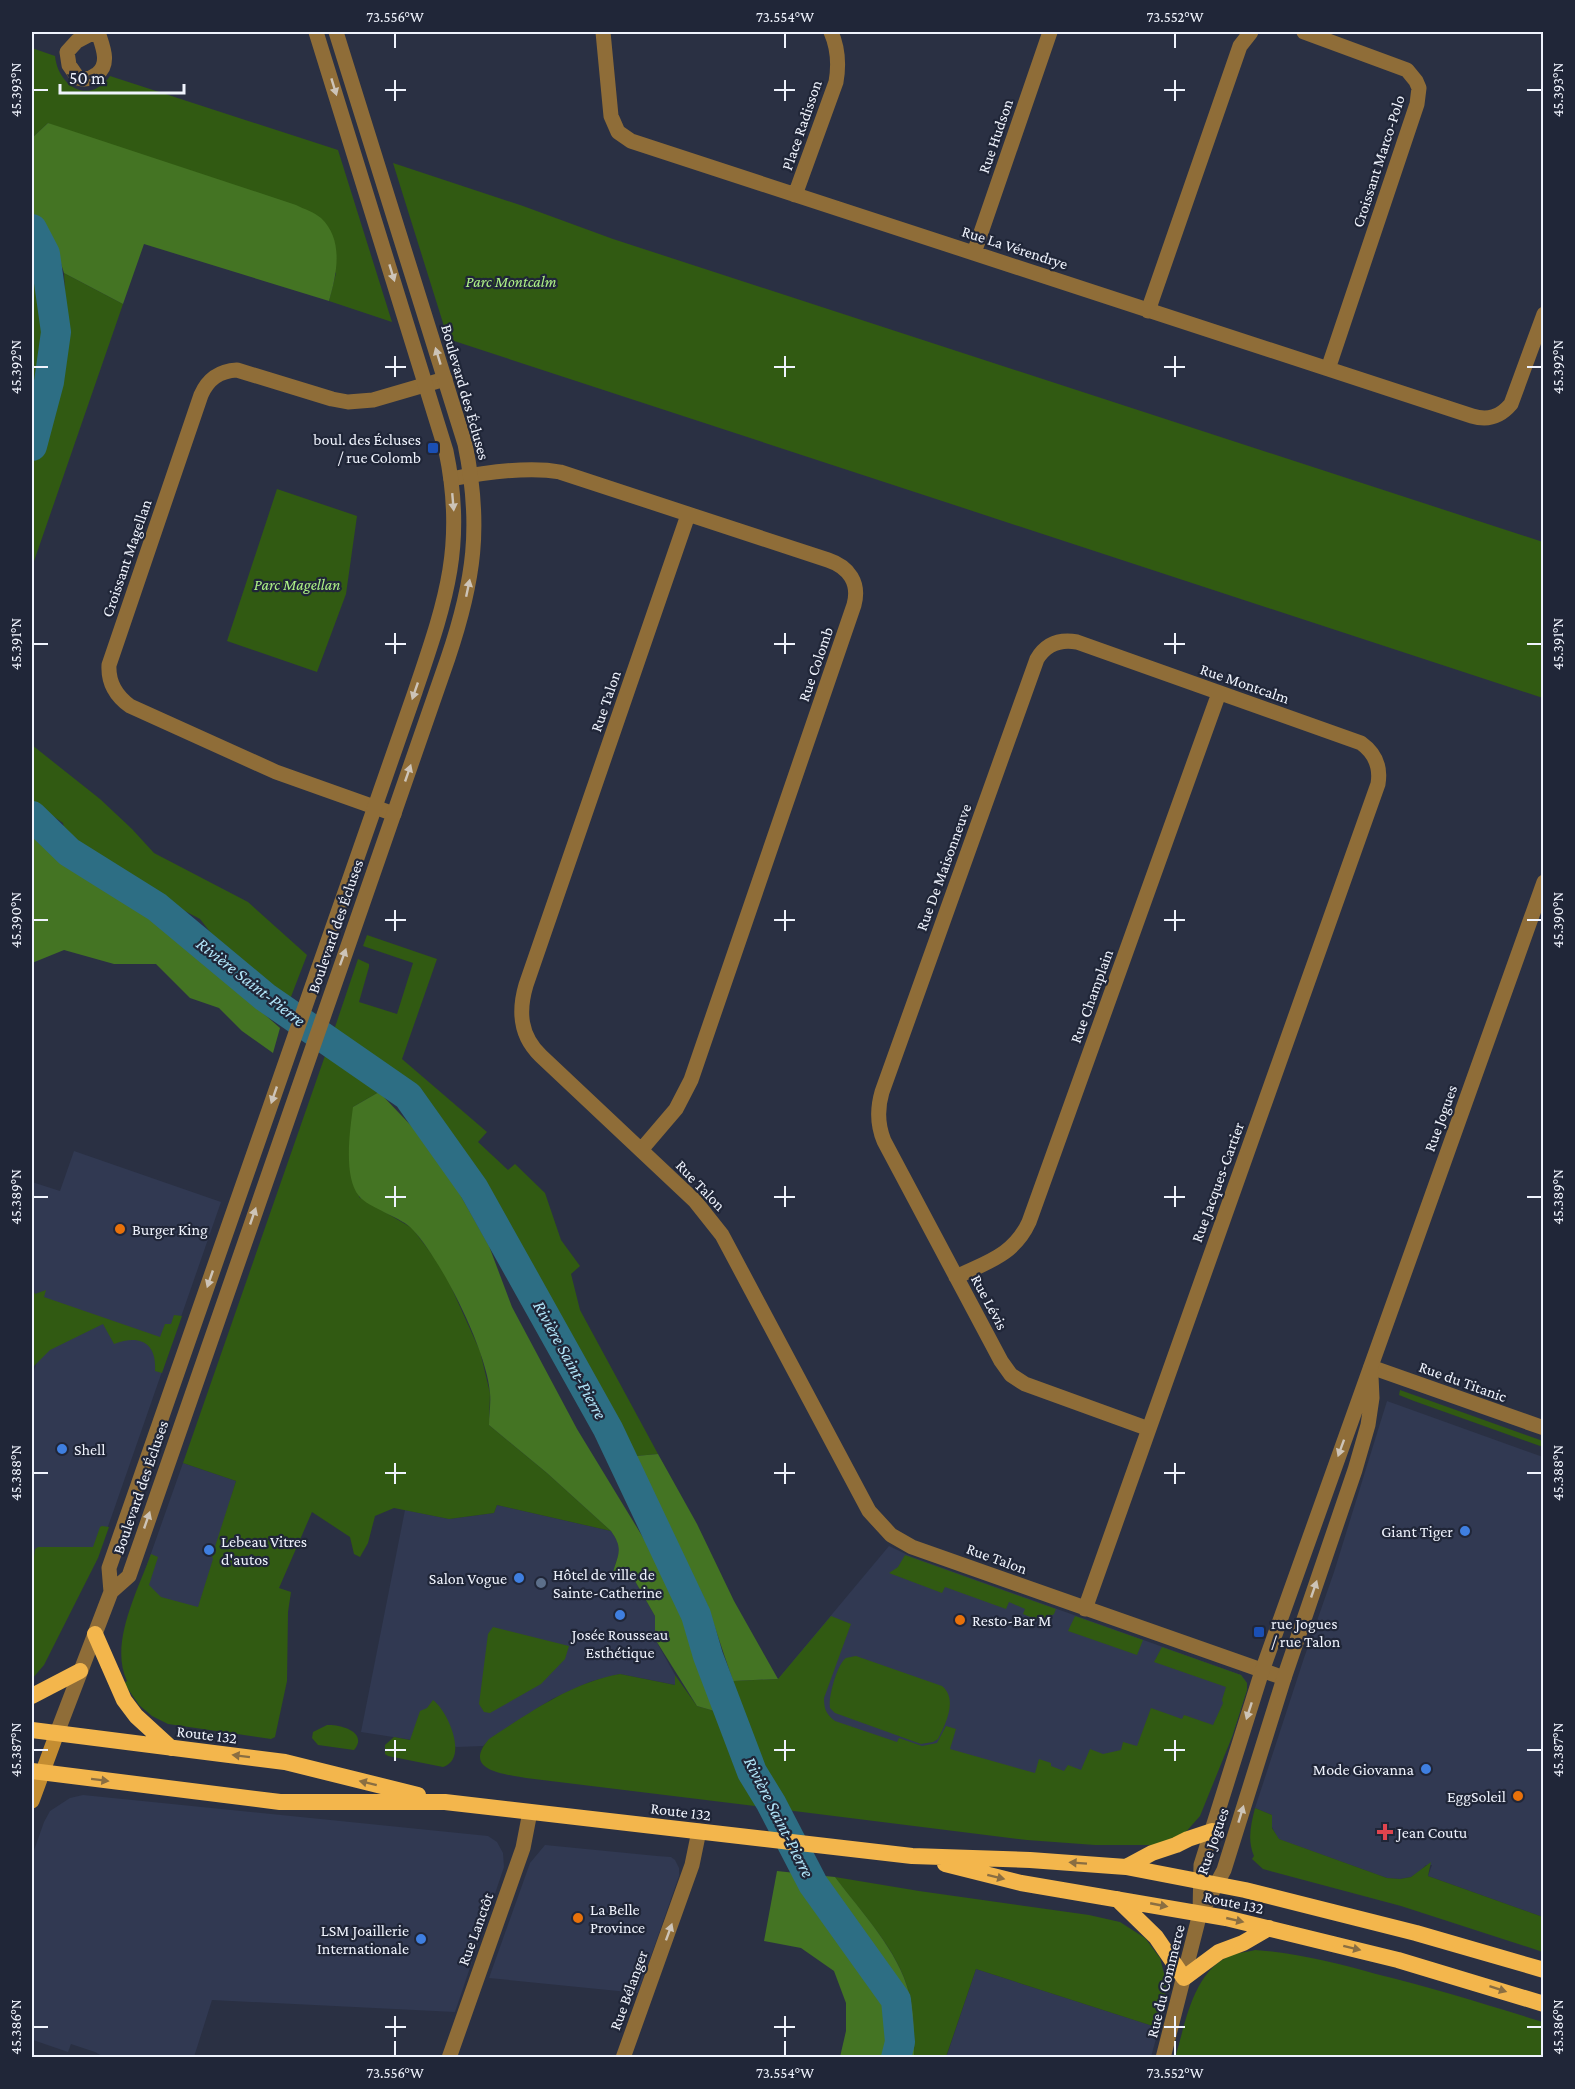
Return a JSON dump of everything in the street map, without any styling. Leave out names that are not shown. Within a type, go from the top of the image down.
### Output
[{"type":"highway","points":[[95,1634],[124,1700],[136,1716],[171,1748]]},
{"type":"highway","points":[[32,1695],[80,1671]]},
{"type":"highway","name":"Route 132","points":[[32,1730],[285,1762],[446,1802]]},
{"type":"highway","name":"Route 132","points":[[37,1772],[280,1802],[446,1802],[912,1856],[1030,1860],[1126,1867],[1209,1882],[1416,1933],[1544,1970]]},
{"type":"highway","points":[[1126,1867],[1152,1853],[1212,1831]]},
{"type":"highway","name":"Route 132","points":[[912,1856],[1021,1883],[1269,1928],[1430,1969],[1544,2004]]},
{"type":"highway","points":[[1118,1899],[1156,1937],[1184,1978],[1219,1952],[1243,1943],[1269,1928]]},
{"type":"main road","points":[[32,1801],[37,1772],[57,1733]]},
{"type":"street","points":[[94,32],[77,41],[67,52],[69,66],[78,78],[85,80],[101,71],[105,63],[98,32]]},
{"type":"street","name":"Boulevard des Écluses","points":[[111,1592],[109,1568],[429,652],[448,586],[455,530],[446,451],[316,32]]},
{"type":"street","name":"Boulevard des Écluses","points":[[111,1592],[129,1576],[310,1050],[394,814],[457,630],[468,589],[474,537],[474,497],[461,429],[336,32]]},
{"type":"street","name":"Rue La Vérendrye","points":[[603,32],[611,116],[618,132],[624,138],[1472,417],[1487,419],[1500,414],[1511,404],[1544,314]]},
{"type":"street","name":"Place Radisson","points":[[795,195],[836,82],[837,56],[831,32]]},
{"type":"street","name":"Rue Hudson","points":[[974,253],[1050,32]]},
{"type":"street","points":[[1148,310],[1240,46],[1251,32]]},
{"type":"street","name":"Croissant Marco-Polo","points":[[1304,32],[1399,65],[1413,75],[1419,88],[1417,104],[1328,369]]},
{"type":"street","name":"Croissant Magellan","points":[[394,814],[276,772],[130,706],[119,697],[111,685],[109,665],[201,395],[212,379],[224,372],[237,370],[348,402],[373,400],[445,380]]},
{"type":"street","name":"Rue Colomb","points":[[451,479],[492,472],[553,471],[835,562],[850,573],[855,586],[856,599],[691,1080],[676,1109],[641,1150]]},
{"type":"street","name":"Rue Talon","points":[[688,515],[526,985],[521,1009],[524,1031],[534,1050],[695,1201],[716,1226],[853,1482],[869,1511],[882,1527],[912,1547],[1284,1678]]},
{"type":"street","name":"Rue Montcalm","points":[[1054,643],[1077,642],[1361,743],[1373,754],[1378,766]]},
{"type":"street","name":"Rue De Maisonneuve","points":[[878,1110],[890,1070],[1036,659],[1041,652],[1054,643]]},
{"type":"street","name":"Rue Champlain","points":[[956,1277],[1000,1256],[1015,1245],[1029,1222],[1219,693]]},
{"type":"street","name":"Rue Jacques-Cartier","points":[[1086,1609],[1378,784],[1378,766]]},
{"type":"street","name":"Rue Jogues","points":[[1209,1882],[1201,1865],[1262,1671],[1544,882]]},
{"type":"street","name":"Rue Lévis","points":[[878,1110],[880,1132],[884,1141],[1000,1361],[1011,1375],[1025,1384],[1149,1429]]},
{"type":"street","name":"Rue Jogues","points":[[1200,1914],[1209,1882],[1224,1870],[1284,1678],[1366,1433],[1372,1398],[1371,1367]]},
{"type":"street","name":"Rue du Titanic","points":[[1371,1367],[1544,1428]]},
{"type":"street","points":[[57,1733],[111,1592]]},
{"type":"street","name":"Rue Lanctôt","points":[[449,2058],[523,1848],[530,1812]]},
{"type":"street","name":"Rue Bélanger","points":[[623,2058],[680,1902],[692,1865],[699,1831]]},
{"type":"street","name":"Rue du Commerce","points":[[1163,2058],[1200,1914]]},
{"type":"shaded area","points":[[74,1151],[221,1202],[95,1564],[32,1557],[32,1376],[58,1304],[32,1295],[32,1182],[60,1191]]},
{"type":"shaded area","points":[[1387,1401],[1543,1457],[1543,1917],[1428,1876],[1432,1865],[1426,1865],[1411,1877],[1387,1878],[1278,1839],[1272,1827],[1272,1815],[1255,1808],[1334,1572]]},
{"type":"shaded area","points":[[183,1463],[236,1481],[199,1610],[137,1593]]},
{"type":"shaded area","points":[[497,1505],[611,1531],[619,1543],[619,1553],[613,1572],[635,1581],[655,1616],[655,1639],[675,1675],[676,1685],[620,1674],[592,1681],[552,1699],[490,1739],[483,1746],[457,1747],[361,1732],[405,1510],[449,1519],[494,1513]]},
{"type":"shaded area","points":[[889,1546],[912,1557],[1241,1675],[1247,1683],[1247,1690],[1232,1737],[1138,1754],[1052,1787],[823,1728],[778,1679]]},
{"type":"shaded area","points":[[83,1795],[488,1836],[497,1842],[503,1853],[504,1867],[455,2012],[212,2000],[194,2057],[104,2057],[71,2044],[68,2052],[33,2040],[32,1856],[50,1811],[70,1798]]},
{"type":"shaded area","points":[[545,1845],[671,1857],[675,1860],[679,1868],[679,1876],[638,1993],[489,1978],[530,1863]]},
{"type":"shaded area","points":[[976,1969],[1159,2028],[1151,2057],[946,2058]]},
{"type":"green space","points":[[32,48],[55,56],[62,76],[76,89],[93,90],[102,85],[110,76],[338,150],[392,322],[329,301],[336,273],[48,123],[32,138]]},
{"type":"green space","points":[[48,123],[312,212],[328,227],[336,247],[336,268],[329,301],[144,244],[123,304],[64,273],[55,245],[32,213],[32,138]]},
{"type":"green space","name":"Parc Montcalm","points":[[393,163],[523,206],[613,239],[1543,542],[1543,698],[448,339]]},
{"type":"green space","points":[[32,245],[36,253],[36,282],[47,322],[49,339],[48,354],[38,368],[32,395]]},
{"type":"green space","points":[[64,273],[123,304],[32,567],[32,460],[55,390],[65,334],[61,309],[65,291]]},
{"type":"green space","name":"Parc Magellan","points":[[277,489],[357,516],[346,594],[317,672],[227,641]]},
{"type":"green space","points":[[32,745],[100,799],[154,853],[248,902],[307,955],[289,1002],[244,972],[200,919],[121,877],[100,860],[76,851],[67,843],[63,823],[32,802]]},
{"type":"green space","points":[[32,822],[78,867],[138,903],[280,1028],[273,1053],[242,1031],[219,1008],[190,998],[156,964],[114,964],[64,950],[32,963]]},
{"type":"green space","points":[[367,935],[437,959],[402,1059],[487,1132],[478,1142],[508,1170],[515,1164],[545,1193],[561,1240],[580,1266],[571,1274],[580,1310],[658,1454],[625,1457],[596,1416],[499,1222],[465,1166],[426,1113],[384,1072],[334,1030],[358,959],[369,964],[359,1002],[397,1014],[413,963],[363,946]]},
{"type":"green space","points":[[327,1050],[350,1066],[379,1092],[353,1107],[359,1197],[412,1228],[443,1269],[480,1351],[490,1393],[489,1425],[547,1473],[611,1531],[497,1505],[494,1513],[449,1519],[394,1508],[375,1516],[368,1543],[360,1557],[354,1554],[350,1537],[312,1512],[279,1588],[291,1592],[288,1612],[287,1681],[275,1737],[271,1739],[168,1724],[152,1716],[139,1705],[124,1683],[127,1681],[122,1666],[121,1651],[127,1617],[151,1554],[158,1557],[149,1585],[161,1597],[198,1607],[236,1481],[183,1463]]},
{"type":"green space","points":[[379,1092],[421,1136],[457,1189],[489,1246],[512,1307],[577,1429],[647,1544],[682,1589],[682,1607],[707,1665],[718,1712],[697,1706],[655,1639],[655,1616],[635,1581],[613,1572],[619,1551],[611,1531],[547,1473],[489,1425],[490,1393],[481,1354],[461,1307],[425,1244],[408,1225],[370,1205],[359,1196],[354,1188],[349,1166],[353,1107]]},
{"type":"green space","points":[[32,1288],[35,1294],[46,1290],[44,1297],[160,1337],[165,1324],[171,1324],[174,1315],[182,1316],[162,1373],[155,1371],[153,1353],[145,1343],[131,1340],[114,1344],[103,1324],[50,1350],[32,1368]]},
{"type":"green space","points":[[1400,1390],[1543,1441],[1543,1447],[1414,1401],[1399,1395]]},
{"type":"green space","points":[[658,1454],[697,1524],[734,1601],[778,1679],[733,1681],[707,1604],[677,1543],[625,1457]]},
{"type":"green space","points":[[102,1526],[109,1527],[98,1558],[44,1665],[32,1679],[32,1557],[34,1557],[35,1549],[38,1547],[93,1547]]},
{"type":"green space","points":[[905,1555],[1056,1609],[1050,1617],[1035,1618],[1023,1614],[1025,1609],[1009,1602],[1006,1609],[945,1587],[942,1593],[889,1573],[898,1567]]},
{"type":"green space","points":[[831,1616],[851,1624],[824,1698],[826,1711],[835,1721],[897,1742],[899,1738],[922,1746],[937,1743],[946,1726],[956,1729],[950,1749],[1035,1773],[1039,1759],[1064,1771],[1068,1765],[1081,1770],[1090,1749],[1103,1754],[1121,1750],[1123,1742],[1137,1746],[1151,1708],[1182,1719],[1184,1715],[1213,1725],[1223,1703],[1226,1687],[1154,1662],[1162,1647],[1241,1675],[1247,1683],[1247,1690],[1232,1737],[1200,1816],[1184,1834],[1157,1845],[1095,1845],[1027,1840],[786,1810],[755,1747],[733,1681],[778,1679]]},
{"type":"green space","points":[[1075,1616],[1143,1640],[1137,1655],[1068,1631]]},
{"type":"green space","points":[[493,1627],[569,1646],[565,1659],[541,1684],[490,1713],[484,1712],[479,1704],[488,1634]]},
{"type":"green space","points":[[856,1656],[942,1686],[947,1691],[949,1711],[938,1739],[921,1744],[835,1713],[830,1708],[832,1689],[839,1667],[846,1658]]},
{"type":"green space","points":[[620,1674],[675,1685],[675,1675],[697,1706],[718,1712],[736,1761],[763,1807],[526,1778],[498,1772],[483,1764],[480,1758],[489,1739],[568,1691]]},
{"type":"green space","points":[[433,1700],[450,1724],[455,1745],[455,1755],[451,1762],[443,1767],[385,1754],[385,1745],[394,1737],[410,1740],[420,1711],[427,1708]]},
{"type":"green space","points":[[327,1725],[351,1730],[358,1738],[358,1744],[354,1750],[318,1745],[312,1738],[313,1732]]},
{"type":"green space","points":[[1255,1808],[1272,1815],[1272,1828],[1279,1839],[1387,1878],[1411,1877],[1431,1862],[1428,1876],[1543,1917],[1543,1952],[1401,1906],[1263,1869],[1252,1859],[1254,1856],[1250,1832]]},
{"type":"green space","points":[[777,1871],[796,1873],[821,1916],[866,1973],[884,2004],[887,2038],[883,2057],[840,2057],[846,2031],[846,2003],[834,1971],[801,1948],[764,1941]]},
{"type":"green space","points":[[815,1875],[835,1877],[888,1947],[904,1977],[911,2001],[914,2057],[901,2057],[905,2045],[905,2017],[897,1988],[878,1955],[856,1932],[845,1913]]},
{"type":"green space","points":[[835,1877],[1089,1915],[1120,1922],[1145,1938],[1160,1958],[1166,1981],[1165,2001],[1159,2028],[976,1969],[946,2057],[914,2057],[912,2009],[904,1977],[888,1946]]},
{"type":"green space","points":[[1255,1950],[1301,1956],[1346,1966],[1543,2022],[1543,2057],[1175,2058],[1193,1999],[1208,1972],[1219,1962],[1232,1955]]},
{"type":"waterway","points":[[32,229],[45,254],[56,332],[49,382],[32,446]]},
{"type":"waterway","name":"Rivière Saint-Pierre","points":[[32,816],[69,852],[157,907],[265,997],[408,1096],[474,1189],[608,1429],[696,1615],[708,1656],[752,1772],[771,1803],[813,1884],[896,2000],[900,2042],[896,2058]]},
{"type":"place","name":"boul. des Écluses / rue Colomb","points":[[433,448]]},
{"type":"place","name":"Burger King","points":[[120,1229]]},
{"type":"place","name":"Shell","points":[[62,1449]]},
{"type":"place","name":"Giant Tiger","points":[[1465,1531]]},
{"type":"place","name":"Lebeau Vitres d'autos","points":[[209,1550]]},
{"type":"place","name":"Salon Vogue","points":[[519,1578]]},
{"type":"place","name":"Hôtel de ville de Sainte-Catherine","points":[[541,1583]]},
{"type":"place","name":"Josée Rousseau Esthétique","points":[[620,1615]]},
{"type":"place","name":"Resto-Bar M","points":[[960,1620]]},
{"type":"place","name":"rue Jogues / rue Talon","points":[[1259,1632]]},
{"type":"place","name":"Mode Giovanna","points":[[1426,1769]]},
{"type":"place","name":"EggSoleil","points":[[1518,1796]]},
{"type":"place","name":"Jean Coutu","points":[[1385,1832]]},
{"type":"place","name":"La Belle Province","points":[[578,1918]]},
{"type":"place","name":"LSM Joaillerie Internationale","points":[[421,1939]]}]
